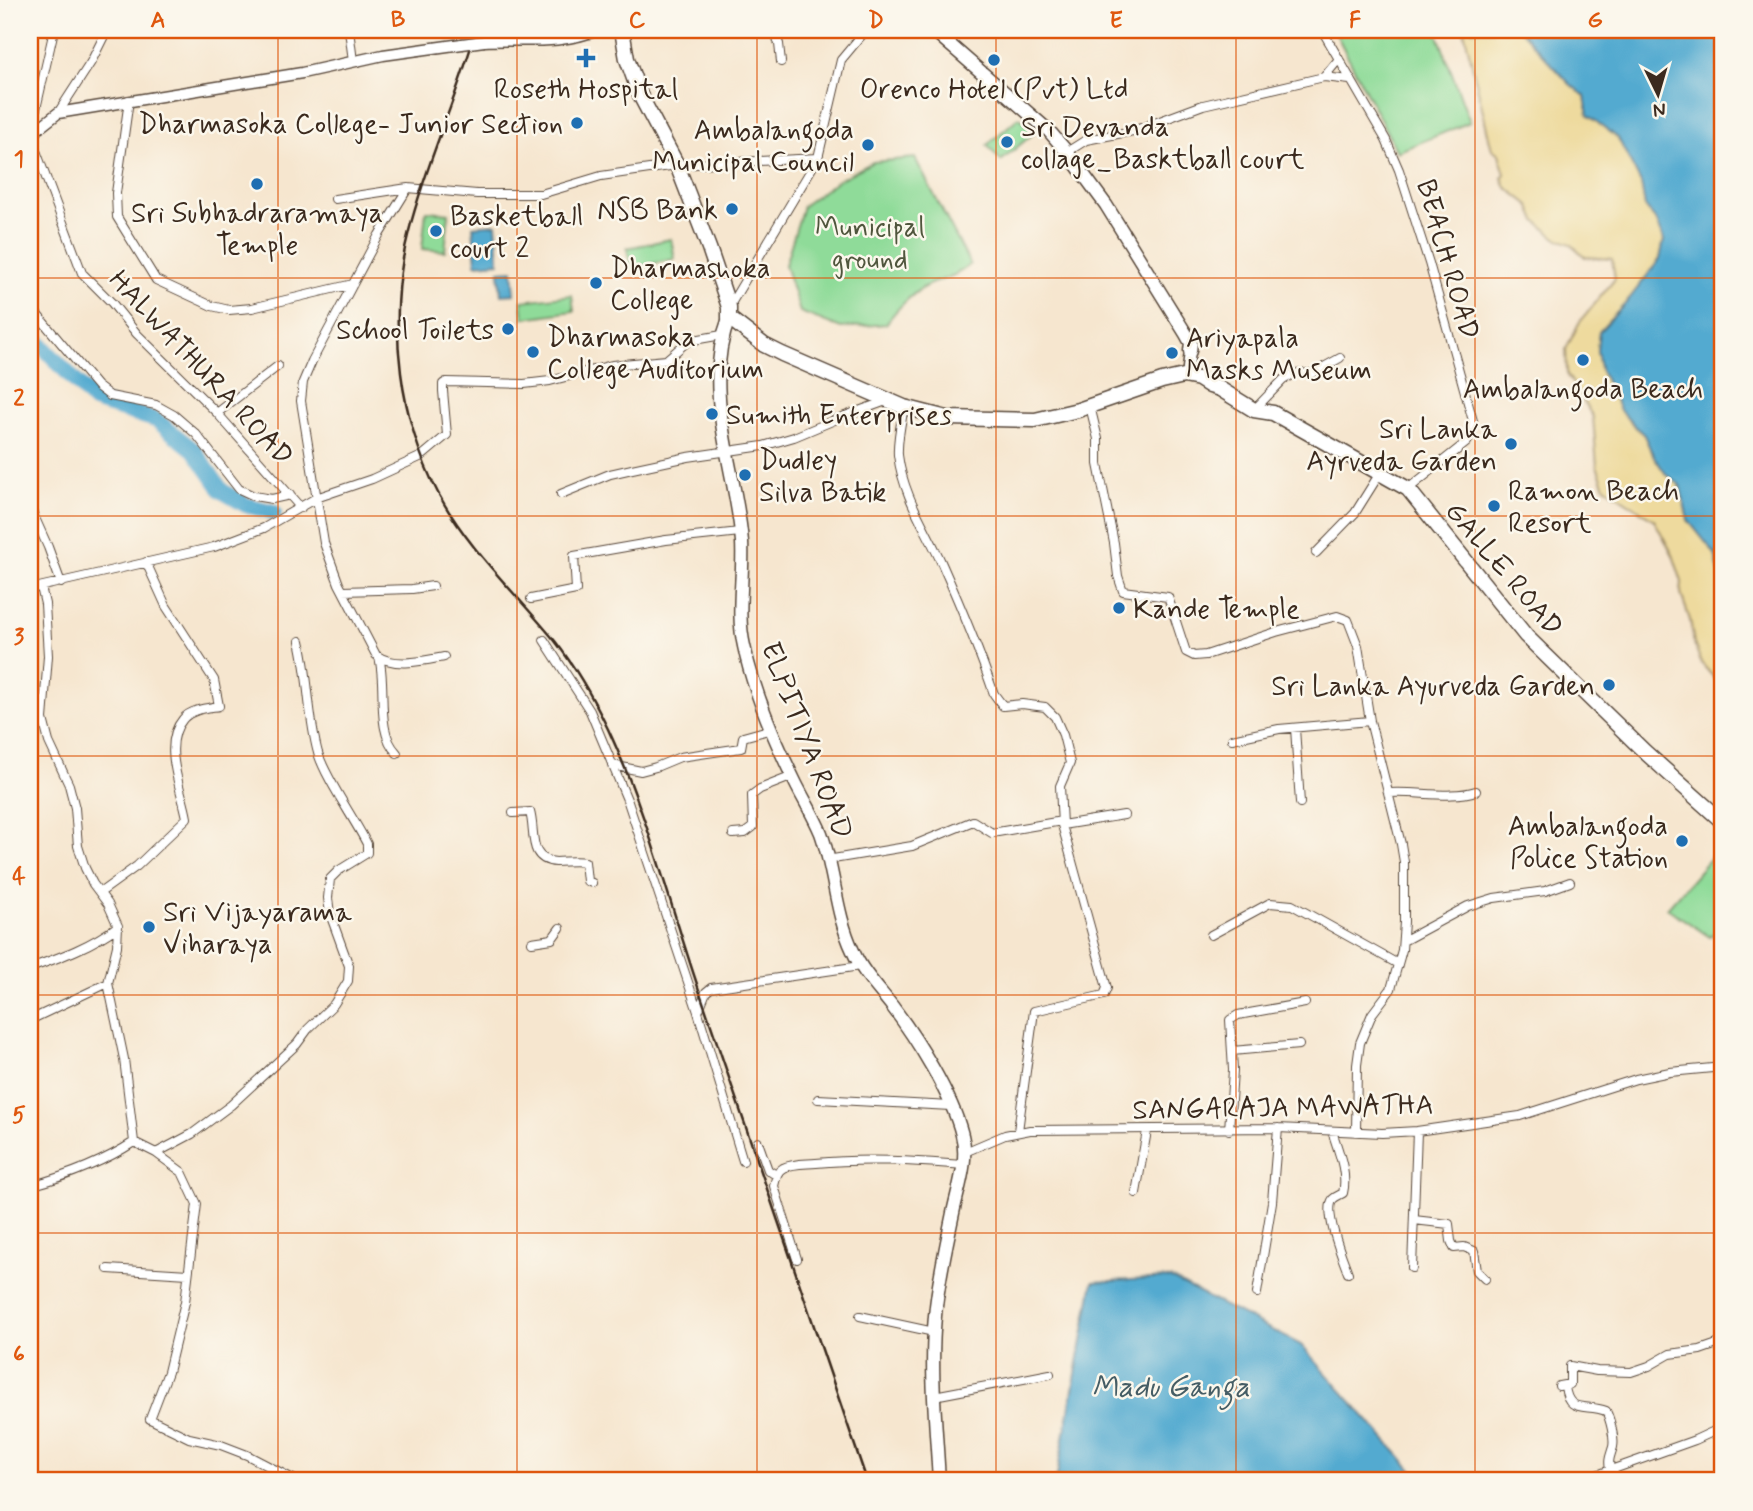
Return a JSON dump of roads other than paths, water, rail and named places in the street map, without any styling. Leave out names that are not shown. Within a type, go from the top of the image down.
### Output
[{"type":"highway","points":[[622,30],[627,59],[640,95],[677,165],[729,313]]},
{"type":"highway","name":"GALLE ROAD","points":[[729,313],[764,345],[782,354],[887,401],[947,418],[1035,420],[1090,406],[1170,378],[1184,376],[1199,379],[1220,389],[1254,410],[1273,413],[1408,489],[1526,636],[1645,752],[1723,822]]},
{"type":"highway","name":"GALLE ROAD","points":[[1116,396],[1124,388],[1158,374],[1188,368],[1200,371],[1215,380],[1220,389]]},
{"type":"main road","points":[[30,135],[58,113],[461,44],[484,41],[548,41],[571,38],[597,30]]},
{"type":"main road","points":[[933,30],[1049,131],[1067,152],[1106,205],[1186,334],[1191,343],[1188,368]]},
{"type":"main road","name":"ELPITIYA ROAD","points":[[729,313],[722,335],[718,374],[726,452],[740,532],[743,577],[740,618],[744,647],[772,729],[820,831],[840,919],[860,966],[911,1032],[960,1128],[964,1159],[942,1269],[934,1332],[934,1396],[939,1481]]},
{"type":"street","points":[[30,135],[54,30]]},
{"type":"street","points":[[58,113],[92,62],[107,30]]},
{"type":"street","points":[[349,30],[353,61]]},
{"type":"street","points":[[774,30],[781,62]]},
{"type":"street","points":[[729,313],[818,158],[841,60],[866,30]]},
{"type":"street","name":"BEACH ROAD","points":[[1322,30],[1387,140],[1403,182],[1473,421],[1472,433],[1467,442],[1408,489]]},
{"type":"street","points":[[1324,77],[1339,59]]},
{"type":"street","points":[[1067,152],[1086,140],[1133,131],[1203,104],[1324,77],[1350,80]]},
{"type":"street","points":[[129,100],[117,193],[117,217],[156,280],[212,306],[229,310],[252,308],[353,284]]},
{"type":"street","name":"HALWATHURA ROAD","points":[[30,135],[82,273],[112,303],[137,334],[218,413],[302,508]]},
{"type":"street","points":[[335,199],[408,188],[477,194],[541,194],[601,176],[677,165],[818,158]]},
{"type":"street","points":[[30,165],[39,160]]},
{"type":"street","points":[[397,753],[386,738],[384,686],[379,657],[343,591],[324,543],[301,401],[303,382],[353,284],[408,188]]},
{"type":"street","points":[[30,306],[58,342],[110,396],[156,405],[174,415],[196,434],[240,489],[254,496],[272,499],[290,495]]},
{"type":"street","points":[[30,589],[214,547],[264,528],[316,498],[372,479],[422,456],[447,435],[443,391],[443,384],[446,382],[524,384],[550,381],[612,365],[666,360],[688,341],[722,335]]},
{"type":"street","points":[[1254,410],[1267,393],[1283,380],[1293,374],[1313,373],[1340,358]]},
{"type":"street","points":[[218,413],[278,366]]},
{"type":"street","points":[[561,494],[610,474],[688,457],[763,446],[794,437],[887,401]]},
{"type":"street","points":[[1090,406],[1098,439],[1098,464],[1123,591],[1168,597],[1186,652],[1194,656],[1223,651],[1276,632],[1337,616],[1343,617],[1351,626],[1358,646],[1370,721],[1404,862],[1403,941],[1391,989],[1372,1014],[1360,1043],[1356,1132]]},
{"type":"street","points":[[904,407],[898,455],[906,488],[962,610],[994,694],[1003,706],[1022,704],[1045,707],[1055,717],[1063,736],[1069,763],[1060,786],[1062,823],[1107,988],[1104,995],[1034,1011],[1018,1131]]},
{"type":"street","points":[[1316,553],[1355,513],[1380,473]]},
{"type":"street","points":[[30,507],[61,583]]},
{"type":"street","points":[[531,599],[576,590],[574,556],[666,540],[740,532]]},
{"type":"street","points":[[101,892],[123,876],[187,818],[174,761],[177,730],[183,718],[194,711],[219,706],[214,680],[166,606],[146,562]]},
{"type":"street","points":[[343,591],[432,586]]},
{"type":"street","points":[[41,587],[46,604],[48,656],[43,719],[48,742],[72,797],[78,846],[85,867],[118,926],[117,946],[108,983],[124,1059],[134,1143]]},
{"type":"street","points":[[544,640],[590,711],[628,802],[698,1012],[743,1161]]},
{"type":"street","points":[[156,1153],[203,1126],[261,1079],[334,1004],[348,981],[349,966],[328,905],[330,879],[367,853],[367,844],[319,757],[300,641]]},
{"type":"street","points":[[379,657],[393,663],[444,657]]},
{"type":"street","points":[[1232,738],[1295,728],[1370,721]]},
{"type":"street","points":[[1295,728],[1300,803]]},
{"type":"street","points":[[612,765],[633,770],[650,769],[680,757],[741,748],[743,737],[772,729]]},
{"type":"street","points":[[733,834],[745,833],[753,827],[752,795],[793,776]]},
{"type":"street","points":[[1389,793],[1409,791],[1463,795],[1476,791]]},
{"type":"street","points":[[513,813],[530,812],[534,848],[539,856],[552,862],[585,862],[587,881],[592,883]]},
{"type":"street","points":[[827,860],[912,846],[973,821],[992,833],[1124,815]]},
{"type":"street","points":[[1403,941],[1468,906],[1494,898],[1545,891],[1570,882]]},
{"type":"street","points":[[1211,935],[1270,903],[1292,905],[1398,964]]},
{"type":"street","points":[[30,968],[72,953],[118,926]]},
{"type":"street","points":[[532,942],[552,939],[560,928]]},
{"type":"street","points":[[698,1012],[706,992],[711,988],[860,966]]},
{"type":"street","points":[[30,1020],[108,983]]},
{"type":"street","points":[[1229,1130],[1233,1070],[1230,1020],[1238,1014],[1305,1003]]},
{"type":"street","points":[[1232,1051],[1299,1045]]},
{"type":"street","name":"SANGARAJA MAWATHA","points":[[964,1159],[1018,1131],[1278,1128],[1356,1132],[1417,1131],[1520,1116],[1636,1079],[1670,1072],[1723,1067]]},
{"type":"street","points":[[818,1099],[951,1106]]},
{"type":"street","points":[[1257,1293],[1272,1202],[1278,1128]]},
{"type":"street","points":[[1136,1193],[1147,1131]]},
{"type":"street","points":[[1332,1131],[1342,1160],[1344,1190],[1333,1199],[1330,1207],[1348,1273]]},
{"type":"street","points":[[1412,1268],[1417,1131]]},
{"type":"street","points":[[758,1142],[768,1170],[776,1175]]},
{"type":"street","points":[[134,1143],[156,1153],[182,1172],[197,1204],[185,1302],[168,1372],[150,1419],[190,1437],[247,1455],[293,1481]]},
{"type":"street","points":[[30,1185],[67,1175],[113,1156],[134,1143]]},
{"type":"street","points":[[797,1259],[774,1186],[776,1175],[781,1169],[792,1165],[826,1162],[964,1159]]},
{"type":"street","points":[[1414,1220],[1449,1224],[1454,1248],[1465,1247],[1474,1251],[1477,1271],[1485,1279]]},
{"type":"street","points":[[108,1269],[188,1274]]},
{"type":"street","points":[[860,1315],[934,1332]]},
{"type":"street","points":[[1611,1470],[1608,1454],[1613,1444],[1610,1420],[1606,1411],[1574,1406],[1569,1402],[1562,1386],[1570,1384],[1570,1366],[1597,1371],[1631,1372],[1670,1354],[1700,1350],[1723,1342]]},
{"type":"street","points":[[934,1396],[1049,1374]]},
{"type":"street","points":[[1594,1476],[1695,1440],[1723,1427]]},
{"type":"water","points":[[1520,30],[1723,30],[1723,589],[1715,554],[1688,520],[1680,485],[1666,474],[1644,435],[1621,412],[1600,369],[1597,350],[1599,332],[1626,303],[1660,259],[1664,240],[1657,222],[1645,206],[1641,183],[1618,138],[1588,115],[1585,96],[1570,84]]},
{"type":"water","points":[[496,224],[499,262],[476,264],[473,226]]},
{"type":"water","points":[[513,270],[515,294],[501,295],[499,271]]},
{"type":"water","name":"Madu Ganga","points":[[1170,1278],[1301,1345],[1422,1481],[1056,1481],[1093,1282]]},
{"type":"waterway","points":[[30,333],[94,401],[156,420],[194,450],[222,491],[246,505],[274,512]]},
{"type":"railway","points":[[476,30],[416,206],[405,248],[398,302],[398,338],[401,373],[410,419],[425,465],[450,513],[478,552],[570,662],[596,706],[622,761],[647,827],[701,996],[867,1481]]},
{"type":"place","name":"Roseth Hospital","points":[[586,58]]},
{"type":"place","name":"Orenco Hotel (Pvt) Ltd","points":[[994,60]]},
{"type":"place","name":"Dharmasoka College- Junior Section","points":[[577,123]]},
{"type":"place","name":"Sri Devanda collage_Basktball court","points":[[1007,142]]},
{"type":"place","name":"Ambalangoda Municipal Council","points":[[868,145]]},
{"type":"place","name":"Sri Subhadraramaya Temple","points":[[257,184]]},
{"type":"place","name":"NSB Bank","points":[[732,209]]},
{"type":"place","name":"Basketball court 2","points":[[436,231]]},
{"type":"place","name":"Dharmashoka College","points":[[596,283]]},
{"type":"place","name":"School Toilets","points":[[508,329]]},
{"type":"place","name":"Dharmasoka College Auditorium","points":[[533,352]]},
{"type":"place","name":"Ariyapala Masks Museum","points":[[1172,353]]},
{"type":"place","name":"Ambalangoda Beach","points":[[1583,360]]},
{"type":"place","name":"Sumith Enterprises","points":[[712,414]]},
{"type":"place","name":"Sri Lanka Ayrveda Garden","points":[[1511,444]]},
{"type":"place","name":"Dudley Silva Batik","points":[[745,475]]},
{"type":"place","name":"Ramon Beach Resort","points":[[1494,506]]},
{"type":"place","name":"Kande Temple","points":[[1119,608]]},
{"type":"place","name":"Sri Lanka Ayurveda Garden","points":[[1609,685]]},
{"type":"place","name":"Ambalangoda Police Station","points":[[1682,841]]},
{"type":"place","name":"Sri Vijayarama Viharaya","points":[[149,927]]},
{"type":"park label","name":"Municipal ground","points":[[870,242]]}]
